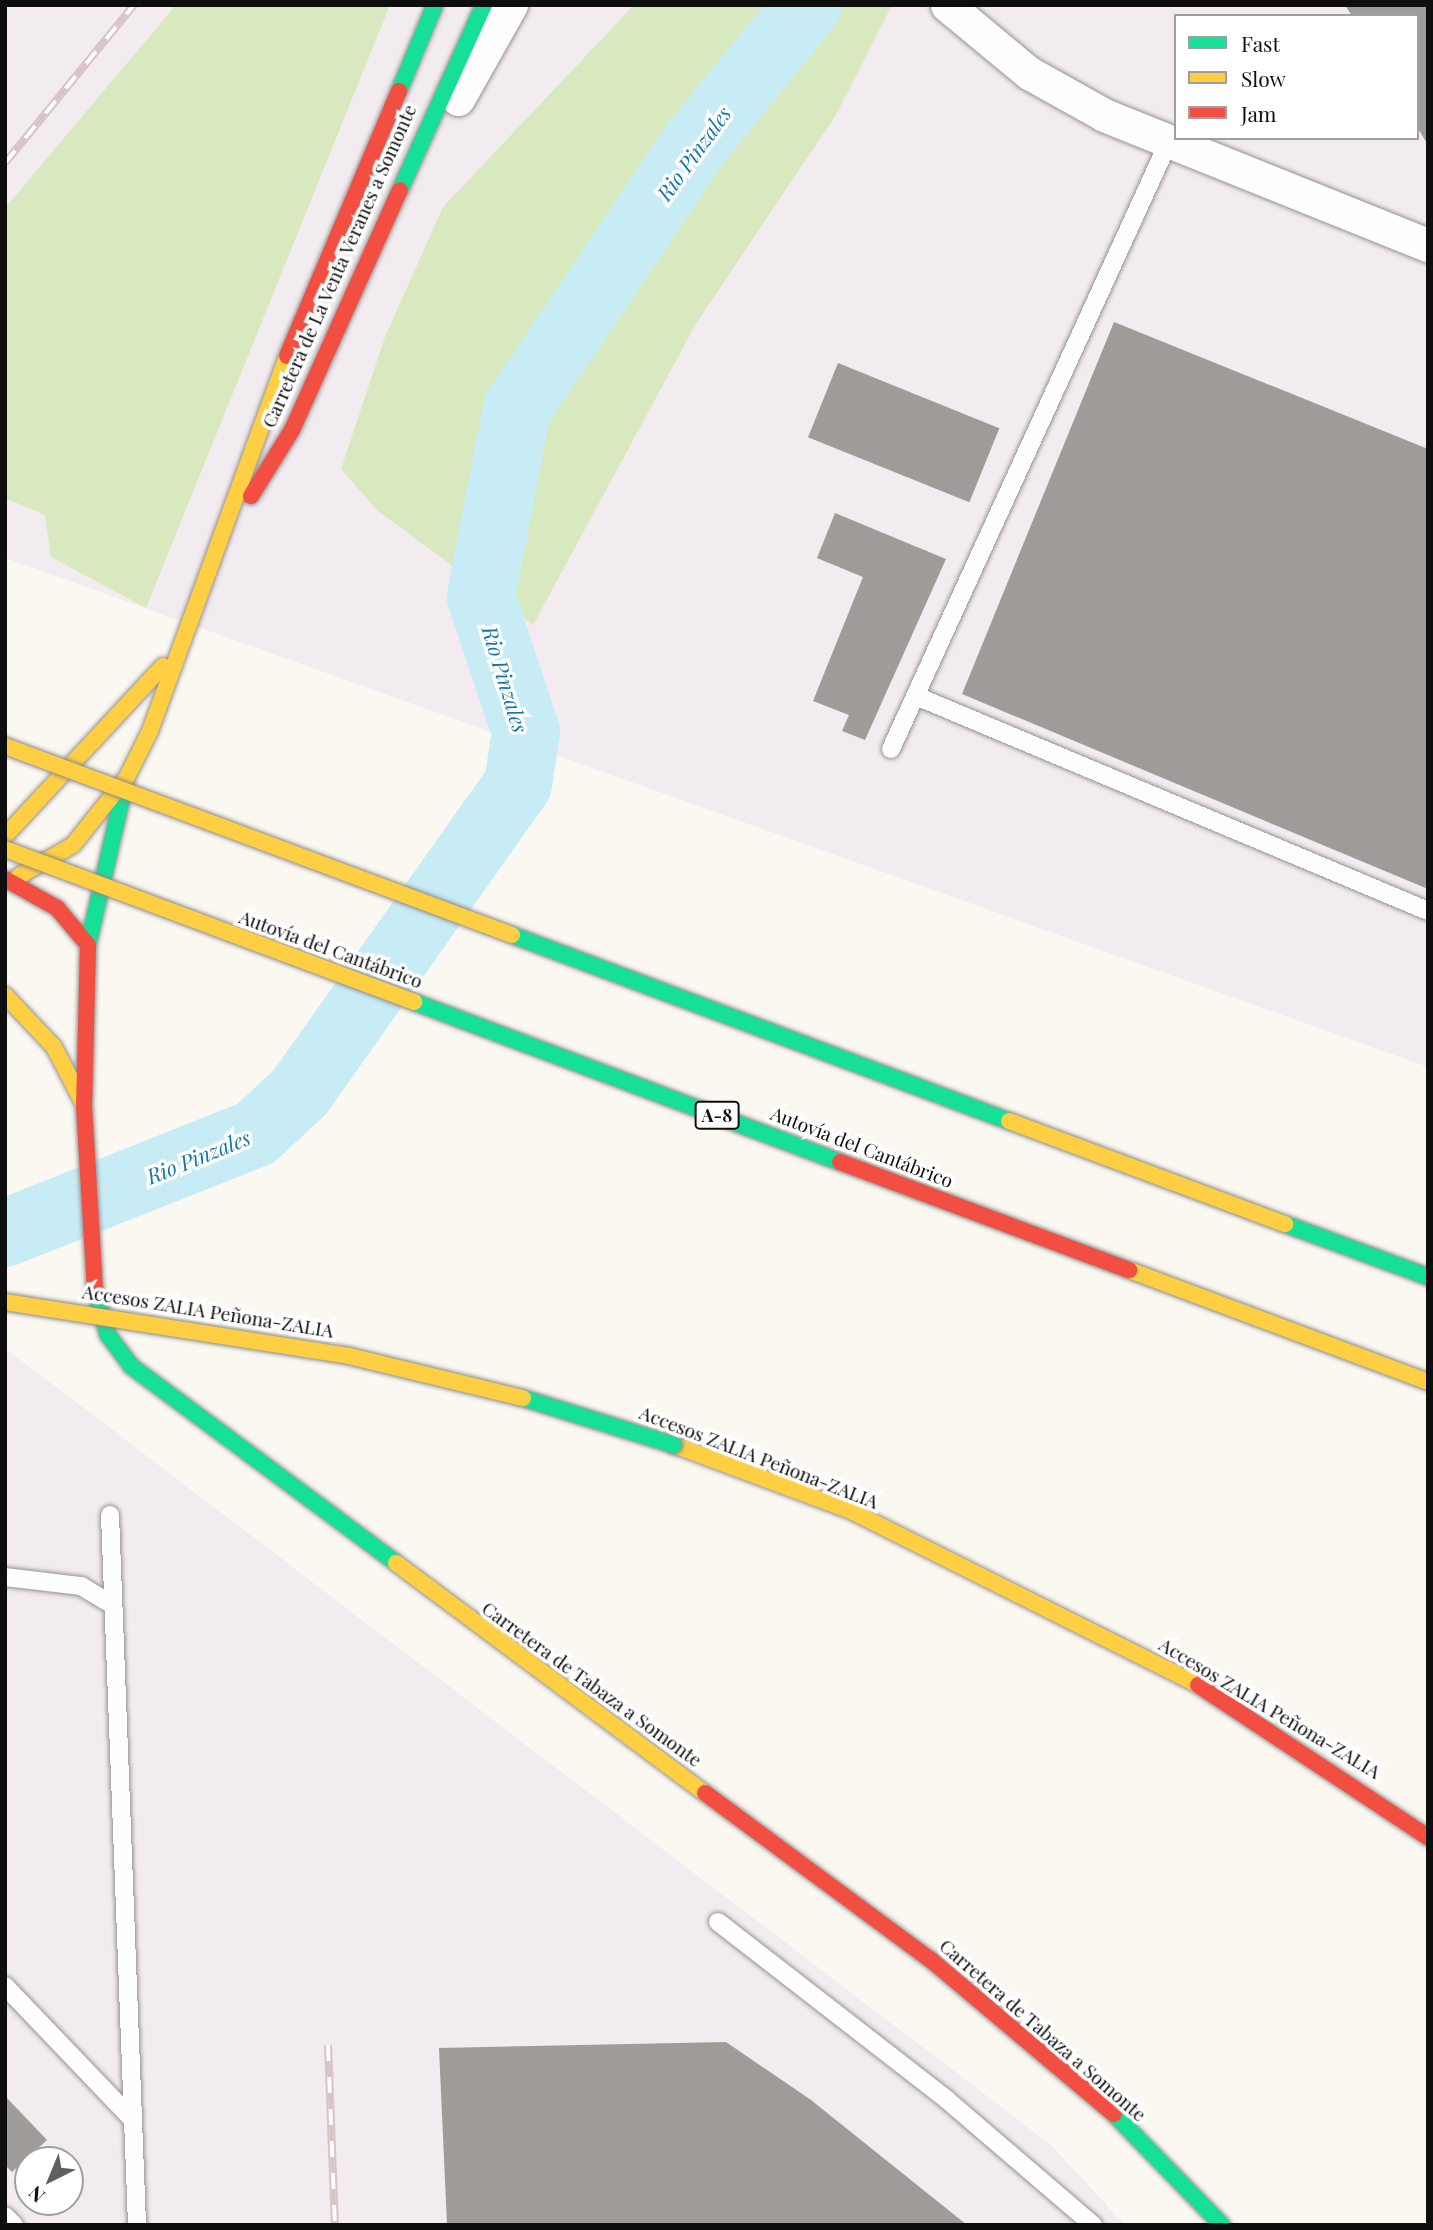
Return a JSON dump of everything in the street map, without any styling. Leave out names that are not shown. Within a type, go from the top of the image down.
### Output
[{"type":"main road","name":"Carretera de La Venta Veranes a Somonte","points":[[8,880],[73,845],[127,777],[150,730],[172,657],[223,539],[261,418],[435,5]]},
{"type":"main road","name":"Carretera de La Venta Veranes a Somonte","points":[[223,539],[292,430],[372,247],[484,5]]},
{"type":"main road","name":"Carretera de La Venta Veranes a Somonte","points":[[346,211],[441,41]]},
{"type":"main road","name":"Carretera de La Venta Veranes a Somonte","points":[[5,836],[172,657]]},
{"type":"main road","name":"Carretera de La Venta Veranes a Somonte","points":[[5,906],[8,880],[31,838],[96,741]]},
{"type":"main road","points":[[5,746],[1428,1277]]},
{"type":"main road","name":"Carretera de La Venta Veranes a Somonte","points":[[88,945],[127,777]]},
{"type":"main road","name":"Autovía del Cantábrico","points":[[5,849],[1428,1382]]},
{"type":"main road","points":[[8,880],[57,908],[88,945]]},
{"type":"main road","name":"Carretera de Tabaza a Somonte","points":[[88,945],[85,1113],[90,1241],[96,1301],[108,1335],[156,1389],[931,1961],[1114,2114],[1222,2225]]},
{"type":"main road","name":"Carretera de Tabaza a Somonte","points":[[7,992],[54,1047],[85,1113]]},
{"type":"main road","name":"Accesos ZALIA Peñona-ZALIA","points":[[5,1302],[349,1356],[542,1402],[674,1445],[851,1511],[1184,1676],[1428,1837]]},
{"type":"street","points":[[372,247],[394,233],[511,5]]},
{"type":"street","points":[[947,5],[1030,73],[1169,141],[1428,245]]},
{"type":"lane","points":[[891,749],[1169,141]]},
{"type":"lane","points":[[916,696],[1428,911]]},
{"type":"lane","points":[[110,1514],[137,2225]]},
{"type":"lane","points":[[5,1577],[81,1586],[113,1605]]},
{"type":"lane","points":[[718,1922],[946,2099],[1093,2225]]},
{"type":"lane","points":[[5,1986],[133,2120]]},
{"type":"lane","points":[[5,2216],[14,2225]]},
{"type":"shaded area","points":[[5,5],[1428,5],[1428,1067],[5,558]]},
{"type":"shaded area","points":[[5,1348],[1051,2145],[1125,2225],[5,2225]]},
{"type":"green space","points":[[176,5],[390,5],[146,608],[51,557],[45,515],[5,498],[5,208]]},
{"type":"green space","points":[[634,5],[891,7],[836,115],[697,322],[533,625],[378,511],[341,469],[385,337],[443,207]]},
{"type":"building","points":[[1345,5],[1428,5],[1428,145],[1419,130],[1419,14],[1351,14]]},
{"type":"building","points":[[1114,322],[1428,449],[1428,889],[962,694]]},
{"type":"building","points":[[838,363],[999,428],[969,502],[808,437]]},
{"type":"building","points":[[835,513],[946,559],[865,740],[842,731],[849,715],[813,701],[863,577],[817,558]]},
{"type":"building","points":[[726,2042],[811,2100],[967,2225],[447,2225],[439,2048]]},
{"type":"building","points":[[5,2096],[47,2140],[40,2146],[14,2146],[14,2170],[12,2172],[5,2165]]},
{"type":"waterway","name":"Rio Pinzales","points":[[5,1233],[256,1133],[300,1092],[518,784],[526,732],[481,597],[517,409],[698,140],[808,5]]},
{"type":"railway","points":[[5,163],[134,5]]},
{"type":"railway","points":[[328,2045],[335,2225]]},
{"type":"traffic: fast","points":[[399,91],[435,5]]},
{"type":"traffic: fast","points":[[400,190],[484,5]]},
{"type":"traffic: fast","points":[[88,945],[126,780]]},
{"type":"traffic: fast","points":[[512,935],[1009,1121]]},
{"type":"traffic: fast","points":[[414,1002],[840,1162]]},
{"type":"traffic: fast","points":[[1285,1224],[1428,1277]]},
{"type":"traffic: fast","points":[[95,1290],[108,1335],[131,1366],[396,1563]]},
{"type":"traffic: fast","points":[[523,1398],[674,1445]]},
{"type":"traffic: fast","points":[[1114,2114],[1222,2225]]},
{"type":"traffic: slow","points":[[19,876],[73,845],[127,777],[150,731],[287,356]]},
{"type":"traffic: slow","points":[[5,836],[163,666]]},
{"type":"traffic: slow","points":[[5,746],[512,935]]},
{"type":"traffic: slow","points":[[5,849],[414,1002]]},
{"type":"traffic: slow","points":[[5,995],[54,1047],[83,1103]]},
{"type":"traffic: slow","points":[[1009,1121],[1285,1224]]},
{"type":"traffic: slow","points":[[1129,1270],[1428,1382]]},
{"type":"traffic: slow","points":[[5,1302],[349,1356],[523,1398]]},
{"type":"traffic: slow","points":[[674,1445],[851,1511],[1198,1685]]},
{"type":"traffic: slow","points":[[396,1563],[705,1793]]},
{"type":"traffic: jam","points":[[287,356],[399,91]]},
{"type":"traffic: jam","points":[[251,496],[292,430],[400,190]]},
{"type":"traffic: jam","points":[[5,879],[57,908],[88,945],[84,1105],[95,1290]]},
{"type":"traffic: jam","points":[[840,1162],[1129,1270]]},
{"type":"traffic: jam","points":[[1198,1685],[1428,1837]]},
{"type":"traffic: jam","points":[[705,1793],[931,1960],[1114,2114]]}]
